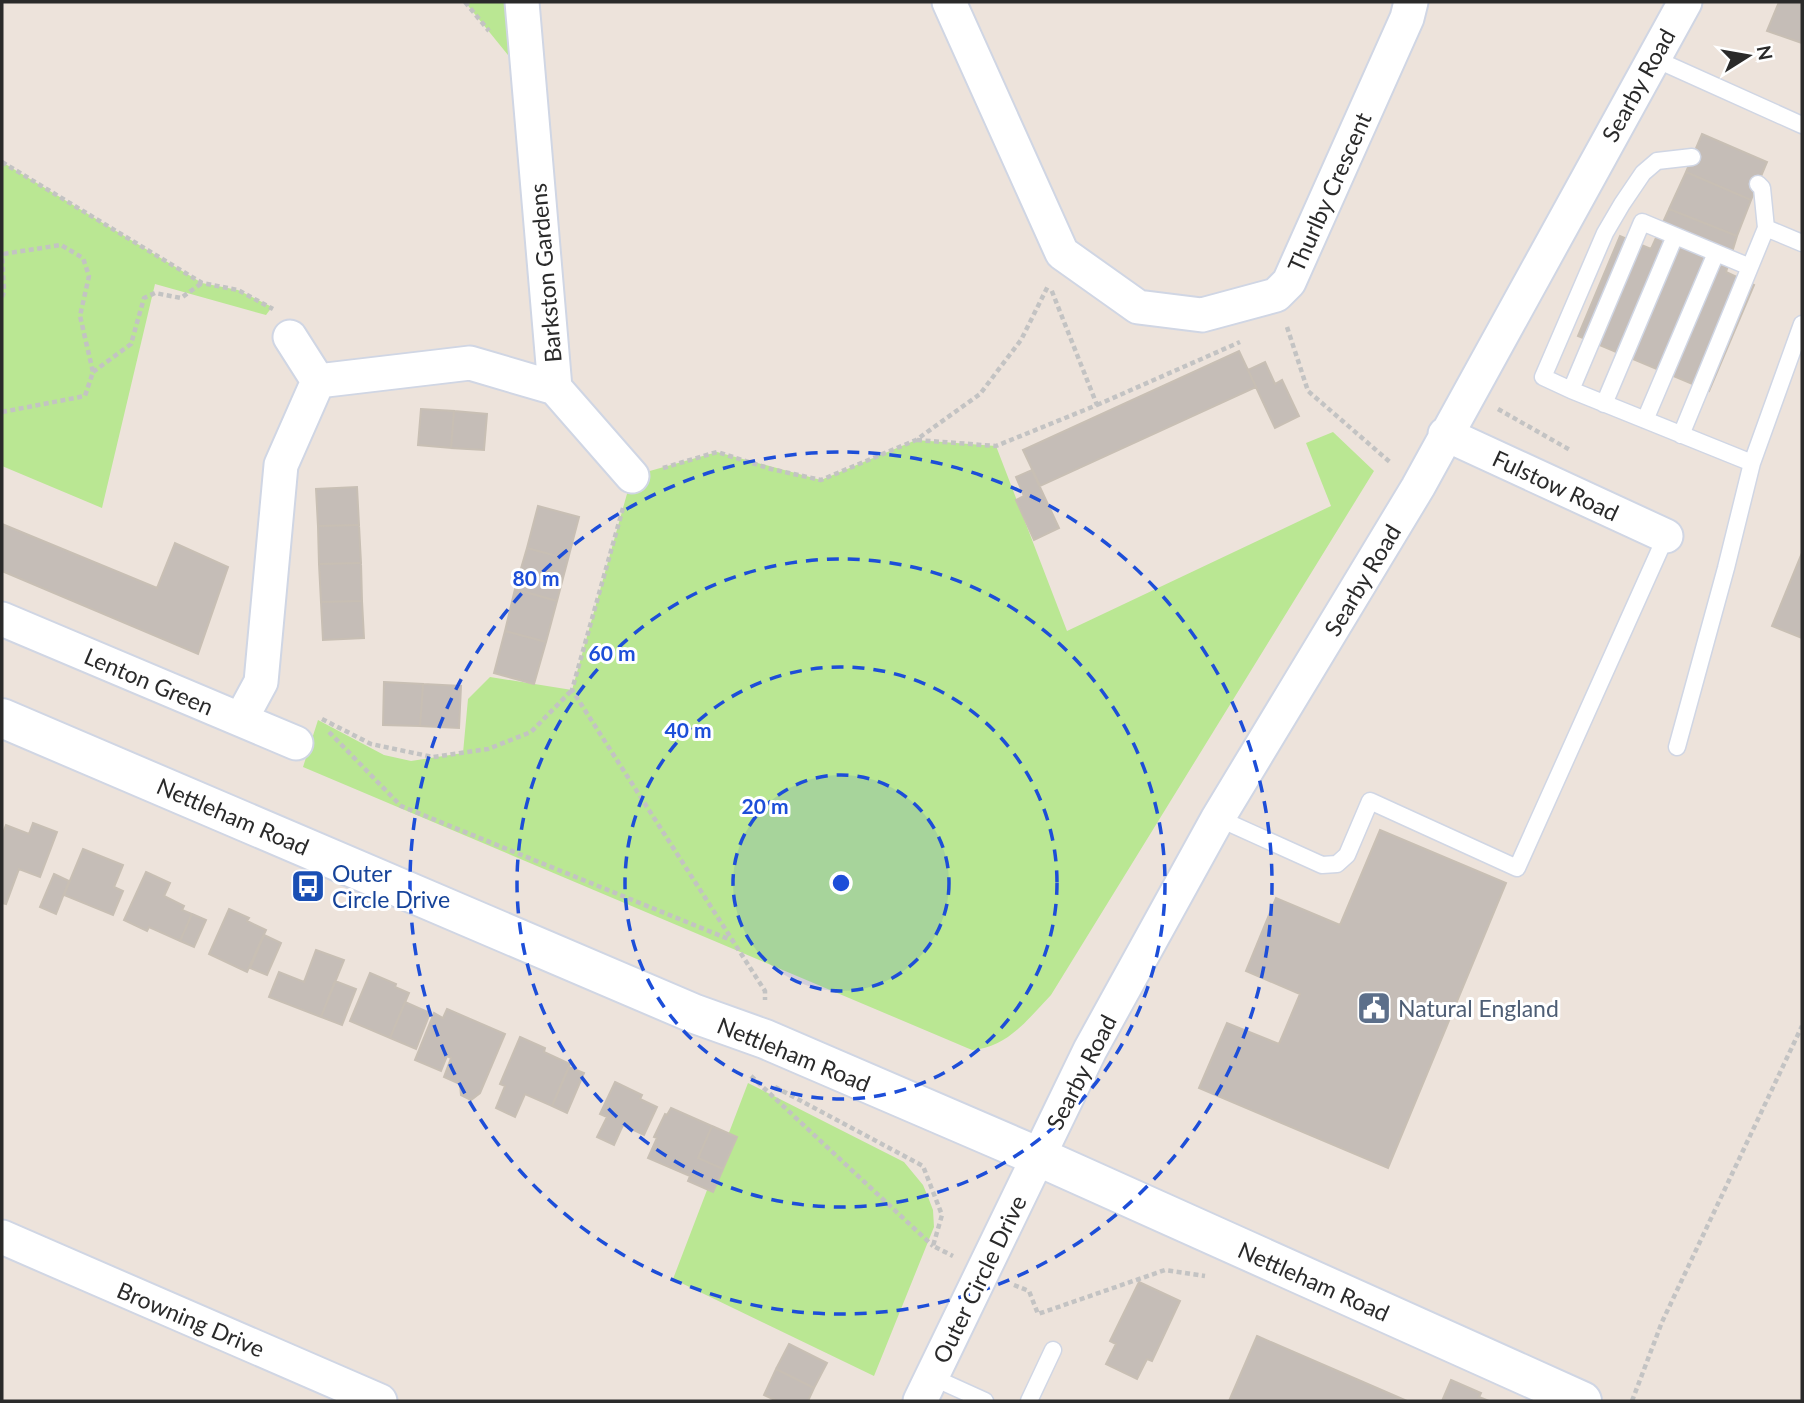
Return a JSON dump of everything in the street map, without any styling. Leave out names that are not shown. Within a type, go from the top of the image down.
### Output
[{"type":"main road","name":"Nettleham Road","points":[[2,718],[695,1014],[765,1039],[1038,1157],[1582,1401]]},
{"type":"street","name":"Barkston Gardens","points":[[318,381],[470,363],[555,388],[522,2]]},
{"type":"street","name":"Thurlby Crescent","points":[[949,2],[1062,253],[1138,307],[1202,314],[1276,295],[1289,282],[1407,18],[1411,2]]},
{"type":"street","name":"Searby Road","points":[[1038,1157],[1090,1050],[1219,818],[1418,487],[1685,2]]},
{"type":"street","points":[[241,719],[261,682],[281,465],[318,381],[290,337]]},
{"type":"street","points":[[555,388],[632,476]]},
{"type":"street","name":"Fulstow Road","points":[[1445,434],[1666,536]]},
{"type":"street","name":"Lenton Green","points":[[2,619],[241,719],[311,727]]},
{"type":"street","name":"Outer Circle Drive","points":[[926,1389],[1038,1157]]},
{"type":"street","name":"Browning Drive","points":[[2,1237],[380,1401]]},
{"type":"lane","points":[[1653,58],[1802,125]]},
{"type":"lane","points":[[1692,157],[1657,161],[1643,173],[1605,233],[1543,377],[1752,463]]},
{"type":"lane","points":[[1681,435],[1766,228],[1762,188],[1758,184]]},
{"type":"lane","points":[[1571,390],[1642,222],[1750,267]]},
{"type":"lane","points":[[1766,228],[1802,243]]},
{"type":"lane","points":[[1604,404],[1675,236]]},
{"type":"lane","points":[[1645,420],[1716,253]]},
{"type":"lane","points":[[1676,747],[1752,463],[1802,324]]},
{"type":"lane","points":[[1219,818],[1322,865],[1337,864],[1347,855],[1370,801],[1517,868],[1666,536]]},
{"type":"lane","points":[[1029,1401],[1053,1350]]},
{"type":"lane","points":[[926,1389],[985,1401]]},
{"type":"path","points":[[2,162],[202,283],[238,290],[272,307],[290,337]]},
{"type":"path","points":[[2,297],[2,253],[61,246],[83,258],[89,276],[80,316],[93,372],[85,396],[2,412]]},
{"type":"path","points":[[93,372],[131,344],[144,298],[155,293],[181,298],[202,283]]},
{"type":"path","points":[[311,727],[371,744],[433,757],[488,750],[531,732],[572,690],[632,476],[717,452],[771,469],[821,480],[916,440],[980,394],[1021,340],[1049,283],[1097,405]]},
{"type":"path","points":[[1276,295],[1308,391],[1418,487]]},
{"type":"path","points":[[916,440],[996,446],[1233,347],[1245,339]]},
{"type":"path","points":[[572,690],[765,991],[765,1039]]},
{"type":"path","points":[[311,727],[401,806],[732,940]]},
{"type":"path","points":[[1632,1401],[1662,1322],[1802,1026]]},
{"type":"path","points":[[933,1246],[942,1215],[923,1166],[748,1073],[933,1246],[1028,1291],[1038,1314],[1165,1270],[1217,1277]]},
{"type":"green space","points":[[465,2],[522,2],[529,81]]},
{"type":"green space","points":[[2,162],[202,283],[238,290],[272,307],[266,315],[155,284],[102,508],[2,466]]},
{"type":"green space","points":[[1333,432],[1374,471],[1051,995],[1016,1031],[984,1048],[972,1050],[303,767],[318,720],[384,755],[411,761],[463,753],[468,699],[490,677],[572,690],[632,476],[717,452],[821,480],[916,440],[996,446],[1067,631],[1331,506],[1306,443]]},
{"type":"green space","points":[[748,1083],[904,1162],[923,1185],[933,1210],[934,1227],[874,1376],[673,1279]]},
{"type":"building","points":[[1779,2],[1802,2],[1802,43],[1767,31]]},
{"type":"building","points":[[1702,134],[1767,162],[1751,200],[1686,172]]},
{"type":"building","points":[[1686,172],[1751,200],[1737,236],[1669,209]]},
{"type":"building","points":[[1669,209],[1737,236],[1726,272],[1754,285],[1709,391],[1578,336],[1620,236],[1651,249]]},
{"type":"building","points":[[1239,351],[1256,387],[1040,486],[1023,450]]},
{"type":"building","points":[[1265,362],[1275,384],[1282,380],[1299,416],[1275,428],[1248,370]]},
{"type":"building","points":[[421,409],[454,411],[451,448],[418,445]]},
{"type":"building","points":[[454,411],[487,414],[484,450],[451,448]]},
{"type":"building","points":[[1032,470],[1059,528],[1034,540],[1016,500],[1024,496],[1016,477]]},
{"type":"building","points":[[357,487],[359,525],[318,526],[316,489]]},
{"type":"building","points":[[538,506],[579,517],[568,559],[527,548]]},
{"type":"building","points":[[2,524],[157,588],[175,543],[228,567],[198,654],[2,571]]},
{"type":"building","points":[[359,525],[361,563],[319,564],[318,526]]},
{"type":"building","points":[[527,548],[568,559],[557,601],[515,589]]},
{"type":"building","points":[[1802,553],[1802,638],[1772,626]]},
{"type":"building","points":[[361,563],[362,601],[321,602],[319,564]]},
{"type":"building","points":[[515,589],[557,601],[546,642],[505,631]]},
{"type":"building","points":[[362,601],[364,638],[323,640],[321,602]]},
{"type":"building","points":[[505,631],[546,642],[534,684],[494,673]]},
{"type":"building","points":[[384,682],[423,684],[420,726],[383,725]]},
{"type":"building","points":[[423,684],[461,686],[459,728],[420,726]]},
{"type":"building","points":[[33,823],[57,832],[40,877],[19,869],[6,904],[2,903],[2,836],[6,825],[29,834]]},
{"type":"building","name":"Natural England","points":[[1380,830],[1506,883],[1388,1168],[1199,1088],[1227,1023],[1279,1044],[1300,994],[1246,971],[1276,898],[1340,925]]},
{"type":"building","points":[[83,849],[123,865],[114,887],[123,891],[113,915],[64,895]]},
{"type":"building","points":[[146,872],[170,883],[164,896],[184,906],[182,910],[192,914],[180,941],[149,927],[147,931],[124,920]]},
{"type":"building","points":[[54,874],[69,881],[56,914],[40,907]]},
{"type":"building","points":[[229,909],[266,930],[247,972],[209,954]]},
{"type":"building","points":[[192,914],[206,920],[194,947],[180,941]]},
{"type":"building","points":[[264,935],[281,943],[267,975],[250,968]]},
{"type":"building","points":[[316,950],[344,960],[321,1017],[269,997],[279,972],[304,982]]},
{"type":"building","points":[[370,973],[409,993],[390,1038],[350,1021]]},
{"type":"building","points":[[335,981],[356,989],[342,1025],[321,1017]]},
{"type":"building","points":[[405,1002],[430,1013],[416,1049],[390,1038]]},
{"type":"building","points":[[447,1009],[505,1034],[480,1093],[471,1100],[461,1095],[460,1084],[444,1077],[451,1058],[447,1056],[441,1071],[415,1060],[434,1013],[443,1018]]},
{"type":"building","points":[[520,1037],[545,1048],[544,1052],[570,1064],[552,1106],[525,1094],[515,1117],[496,1108],[505,1086],[500,1084]]},
{"type":"building","points":[[569,1067],[584,1073],[567,1113],[552,1106]]},
{"type":"building","points":[[615,1082],[642,1095],[640,1099],[657,1107],[644,1135],[623,1125],[614,1145],[597,1137],[607,1117],[600,1114]]},
{"type":"building","points":[[671,1108],[712,1126],[698,1158],[723,1169],[713,1192],[688,1181],[690,1176],[648,1158],[657,1138],[654,1137],[665,1114],[667,1115]]},
{"type":"building","points":[[712,1126],[737,1137],[723,1169],[698,1158]]},
{"type":"building","points":[[1139,1282],[1180,1301],[1152,1361],[1147,1359],[1137,1379],[1106,1364],[1116,1344],[1110,1341]]},
{"type":"building","points":[[1257,1336],[1407,1401],[1229,1401]]},
{"type":"building","points":[[789,1344],[827,1363],[814,1388],[776,1369]]},
{"type":"building","points":[[776,1369],[814,1388],[808,1401],[777,1401],[764,1395]]},
{"type":"building","points":[[1451,1380],[1481,1393],[1479,1397],[1489,1401],[1442,1401]]},
{"type":"place","name":"Outer Circle Drive","points":[[308,886]]},
{"type":"place","name":"Natural England","points":[[1374,1008]]}]
